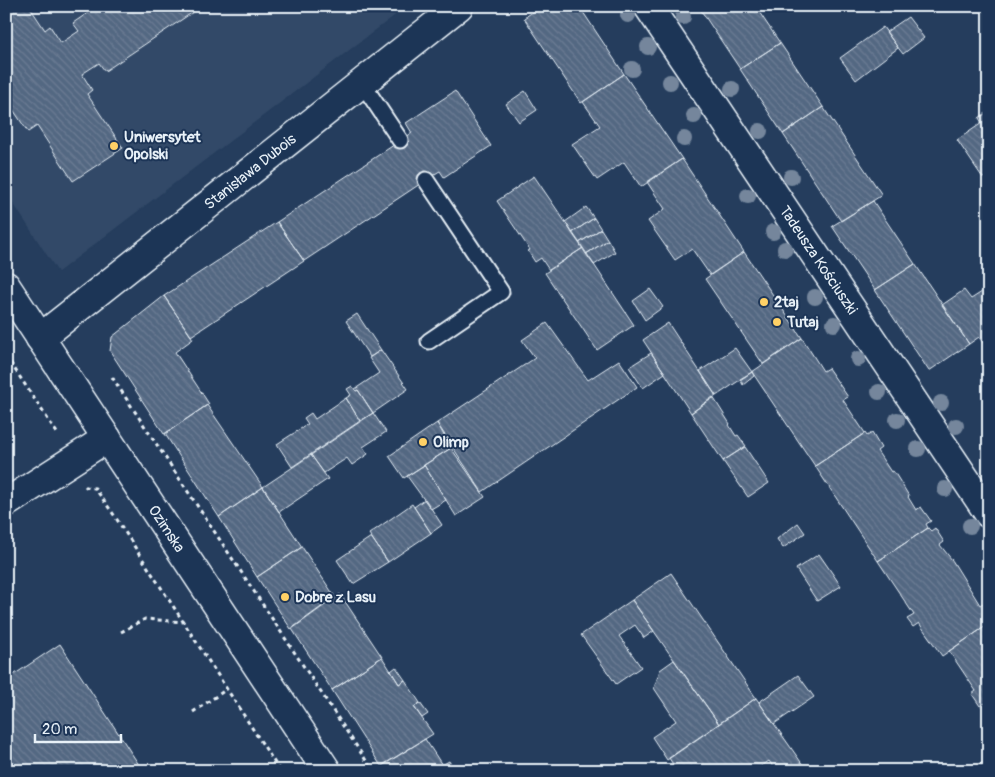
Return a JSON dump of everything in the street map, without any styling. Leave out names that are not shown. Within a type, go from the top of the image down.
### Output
[{"type":"street","name":"Stanisława Dubois","points":[[40,338],[458,6]]},
{"type":"street","name":"Tadeusza Kościuszki","points":[[648,6],[989,514]]},
{"type":"street","name":"Ozimska","points":[[6,286],[327,771]]},
{"type":"street","points":[[6,503],[107,438]]},
{"type":"lane","points":[[362,83],[400,140]]},
{"type":"lane","points":[[426,180],[500,292],[429,340]]},
{"type":"path","points":[[6,356],[59,435],[60,446],[86,487],[95,488],[114,514],[280,771]]},
{"type":"path","points":[[112,377],[373,771]]},
{"type":"path","points":[[121,632],[145,619],[184,622]]},
{"type":"path","points":[[193,712],[227,689]]},
{"type":"shaded area","name":"Uniwersytet Opolski","points":[[6,6],[407,6],[58,272],[6,192]]},
{"type":"building","points":[[6,6],[29,6],[45,30],[50,26],[61,43],[79,31],[73,23],[98,6],[202,6],[105,71],[99,63],[82,74],[92,90],[87,94],[123,148],[73,181],[37,126],[28,132],[6,99]]},
{"type":"building","points":[[541,6],[579,6],[624,74],[581,103],[524,18]]},
{"type":"building","points":[[698,6],[755,6],[780,43],[740,69]]},
{"type":"building","points":[[908,17],[924,38],[903,54],[886,32]]},
{"type":"building","points":[[883,27],[898,48],[856,80],[840,58]]},
{"type":"building","points":[[780,43],[823,107],[783,134],[740,69]]},
{"type":"building","points":[[624,74],[682,159],[641,187],[624,162],[597,180],[572,144],[600,126],[583,102]]},
{"type":"building","points":[[455,91],[491,146],[444,177],[440,171],[438,172],[304,261],[277,222],[412,133],[406,123]]},
{"type":"building","points":[[525,91],[537,110],[519,122],[506,104]]},
{"type":"building","points":[[823,107],[882,195],[841,221],[783,134]]},
{"type":"building","points":[[989,111],[987,169],[989,174],[983,178],[957,140],[982,123],[979,118]]},
{"type":"building","points":[[682,159],[744,252],[710,275],[692,249],[675,260],[648,221],[665,209],[647,182]]},
{"type":"building","points":[[534,176],[583,248],[549,270],[541,258],[535,262],[528,251],[530,250],[497,201]]},
{"type":"building","points":[[873,201],[915,264],[875,290],[832,226]]},
{"type":"building","points":[[586,207],[594,218],[572,233],[565,222]]},
{"type":"building","points":[[594,218],[601,229],[579,243],[572,233]]},
{"type":"building","points":[[277,222],[304,261],[191,336],[164,296]]},
{"type":"building","points":[[601,229],[608,240],[586,254],[579,243]]},
{"type":"building","points":[[608,240],[615,252],[594,265],[586,254]]},
{"type":"building","points":[[583,248],[634,325],[597,350],[545,273]]},
{"type":"building","points":[[744,252],[802,338],[763,364],[705,279]]},
{"type":"building","points":[[915,264],[969,344],[929,371],[875,290]]},
{"type":"building","points":[[650,289],[663,307],[645,320],[633,301]]},
{"type":"building","points":[[964,290],[971,299],[985,290],[989,296],[989,352],[979,337],[969,344],[942,305]]},
{"type":"building","points":[[164,296],[193,339],[175,352],[209,404],[164,434],[110,351],[112,337]]},
{"type":"building","points":[[357,314],[381,350],[370,357],[346,321]]},
{"type":"building","points":[[547,323],[588,380],[619,360],[637,387],[482,492],[437,423],[535,358],[522,340]]},
{"type":"building","points":[[668,323],[716,396],[691,413],[643,340]]},
{"type":"building","points":[[802,338],[823,371],[828,368],[848,397],[843,400],[865,433],[815,466],[752,372]]},
{"type":"building","points":[[735,348],[752,372],[716,396],[700,371]]},
{"type":"building","points":[[381,350],[408,389],[373,413],[358,390],[356,391],[355,389],[379,373],[369,358]]},
{"type":"building","points":[[651,353],[665,373],[643,388],[629,367]]},
{"type":"building","points":[[752,372],[754,376],[743,385],[740,379]]},
{"type":"building","points":[[352,386],[356,391],[358,390],[373,413],[360,421],[346,398],[351,395],[347,389]]},
{"type":"building","points":[[713,397],[736,436],[738,435],[746,446],[723,461],[691,413]]},
{"type":"building","points":[[346,398],[360,421],[292,467],[277,444],[308,424],[304,418],[311,413],[315,419]]},
{"type":"building","points":[[207,405],[263,487],[219,517],[165,434]]},
{"type":"building","points":[[373,413],[386,432],[363,447],[368,454],[352,465],[347,458],[324,473],[311,455]]},
{"type":"building","points":[[437,423],[451,448],[404,478],[389,456]]},
{"type":"building","points":[[865,433],[867,436],[872,433],[881,448],[877,451],[891,472],[893,471],[896,475],[916,510],[921,507],[931,521],[926,524],[928,528],[878,561],[815,466]]},
{"type":"building","points":[[745,447],[769,483],[748,497],[723,461]]},
{"type":"building","points":[[451,448],[485,497],[456,516],[424,465]]},
{"type":"building","points":[[311,455],[328,479],[279,512],[263,487]]},
{"type":"building","points":[[424,465],[446,500],[431,509],[407,476]]},
{"type":"building","points":[[263,487],[302,547],[257,577],[219,517]]},
{"type":"building","points":[[425,499],[442,525],[431,533],[414,507]]},
{"type":"building","points":[[412,504],[431,533],[388,562],[369,534]]},
{"type":"building","points":[[798,523],[805,533],[783,548],[777,539]]},
{"type":"building","points":[[928,528],[931,531],[935,528],[944,542],[940,545],[952,560],[980,605],[985,602],[989,607],[989,624],[942,656],[919,623],[913,627],[907,619],[914,615],[878,561]]},
{"type":"building","points":[[371,537],[388,562],[353,584],[337,560]]},
{"type":"building","points":[[302,547],[335,597],[291,629],[257,577]]},
{"type":"building","points":[[819,554],[841,586],[817,601],[796,569]]},
{"type":"building","points":[[671,573],[756,698],[719,724],[632,600]]},
{"type":"building","points":[[340,594],[382,657],[332,690],[292,629]]},
{"type":"building","points":[[632,600],[654,631],[644,638],[635,625],[619,636],[641,667],[616,684],[581,635]]},
{"type":"building","points":[[989,624],[989,709],[985,703],[980,706],[972,694],[976,691],[949,651]]},
{"type":"building","points":[[60,644],[143,771],[6,771],[6,680]]},
{"type":"building","points":[[382,657],[399,684],[405,680],[420,703],[414,707],[433,734],[381,766],[332,690]]},
{"type":"building","points":[[674,660],[719,724],[667,760],[652,737],[676,721],[654,688],[660,670]]},
{"type":"building","points":[[396,667],[405,680],[399,684],[391,671]]},
{"type":"building","points":[[798,675],[814,697],[774,724],[759,702]]},
{"type":"building","points":[[756,698],[803,765],[795,771],[776,771],[769,761],[754,771],[677,771],[669,758]]},
{"type":"building","points":[[420,703],[428,714],[422,718],[414,707]]},
{"type":"building","points":[[425,739],[442,765],[449,761],[455,771],[386,771],[382,766]]},
{"type":"building","points":[[989,758],[989,771],[970,771]]},
{"type":"place","name":"Uniwersytet Opolski","points":[[114,146]]},
{"type":"place","name":"2taj","points":[[764,302]]},
{"type":"place","name":"Tutaj","points":[[777,322]]},
{"type":"place","name":"Olimp","points":[[423,442]]},
{"type":"place","name":"Dobre z Lasu","points":[[285,597]]}]
